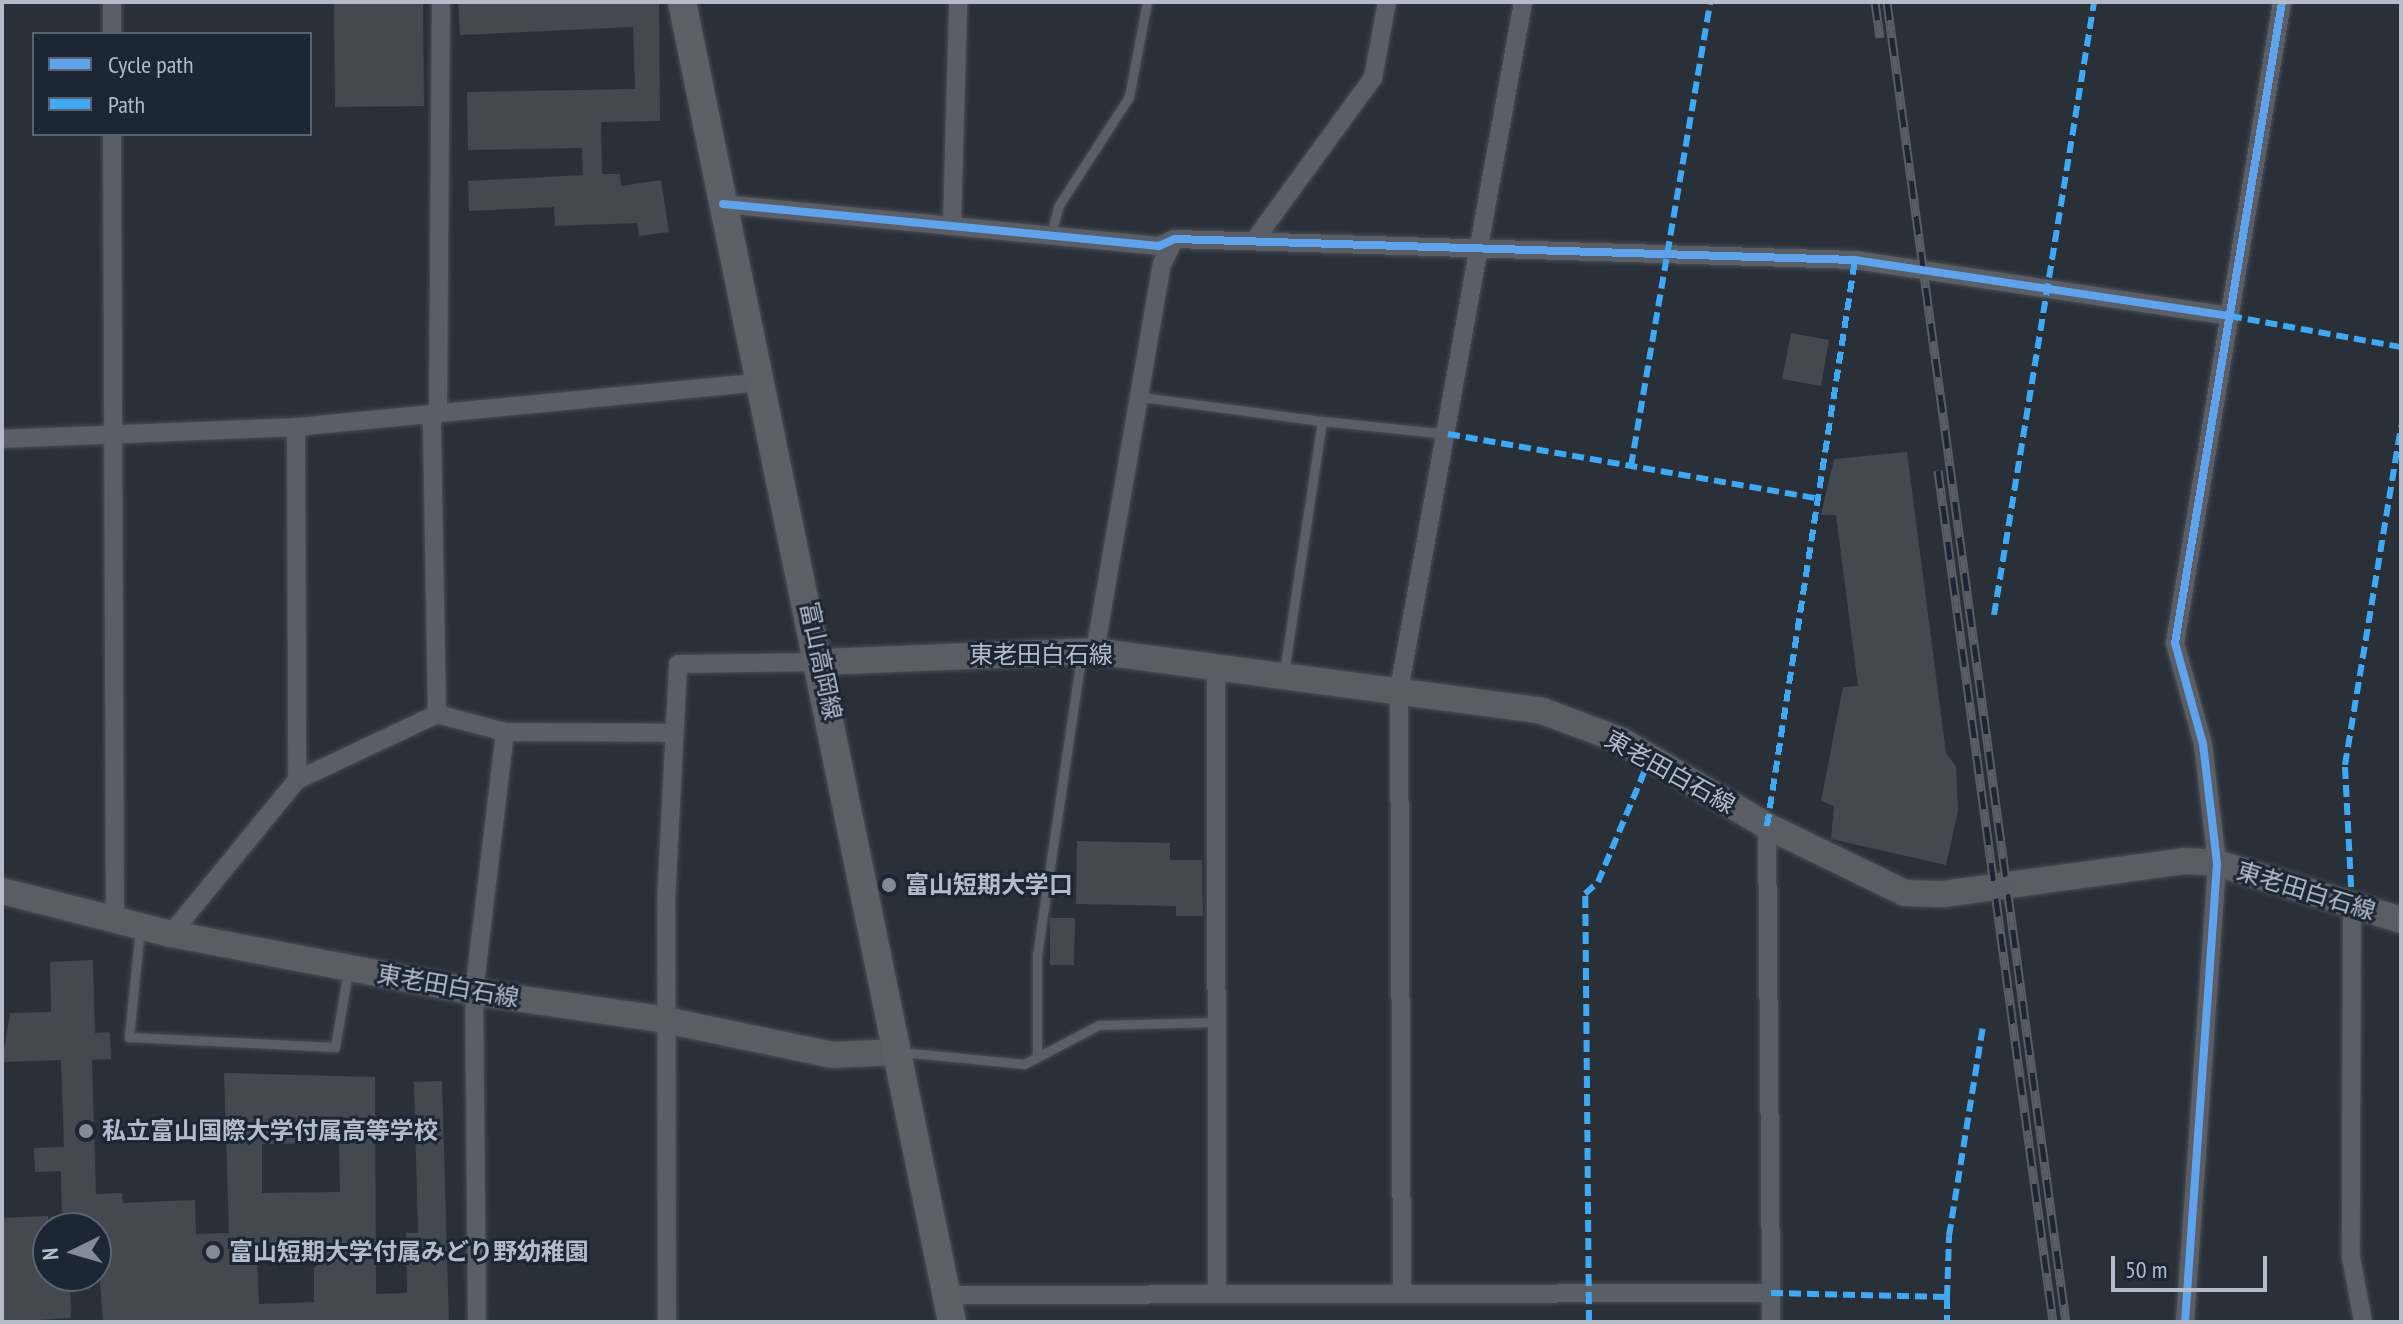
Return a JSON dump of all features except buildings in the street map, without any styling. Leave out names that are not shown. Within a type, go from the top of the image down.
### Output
[{"type":"main road","name":"富山高岡線","points":[[682,2],[822,662],[950,1309]]},
{"type":"main road","name":"東老田白石線","points":[[822,662],[1089,651],[1542,711],[1620,740],[1767,826],[1905,893],[2217,863],[2401,920]]},
{"type":"main road","name":"東老田白石線","points":[[2,891],[171,934],[474,992],[665,1020],[832,1055],[897,1052]]},
{"type":"street","points":[[112,2],[112,32]]},
{"type":"street","points":[[437,714],[435,414],[441,2]]},
{"type":"street","points":[[952,223],[958,2]]},
{"type":"street","points":[[1254,241],[1373,78],[1387,2]]},
{"type":"street","points":[[1402,1293],[1399,690],[1483,247],[1523,2]]},
{"type":"street","points":[[2185,1322],[2217,863],[2203,744],[2175,643],[2282,2]]},
{"type":"street","points":[[112,136],[114,437],[128,923]]},
{"type":"street","points":[[723,204],[952,223],[1159,246],[1175,239],[1855,260],[2230,316]]},
{"type":"street","points":[[1089,651],[1141,397],[1162,264],[1175,239]]},
{"type":"street","points":[[2,439],[114,437],[296,427],[761,382]]},
{"type":"street","points":[[296,427],[297,780]]},
{"type":"street","points":[[667,1322],[665,1020],[672,733],[678,664],[731,669],[822,662]]},
{"type":"street","points":[[1216,667],[1217,1294]]},
{"type":"street","points":[[171,934],[297,780],[437,714],[505,732],[672,733]]},
{"type":"street","points":[[477,1322],[474,992],[505,732]]},
{"type":"street","points":[[1767,826],[1771,1322]]},
{"type":"street","points":[[2352,905],[2351,1257],[2363,1322]]},
{"type":"street","points":[[950,1309],[1217,1294],[1771,1293]]},
{"type":"lane","points":[[1051,234],[1059,205],[1129,97],[1147,2]]},
{"type":"lane","points":[[1141,397],[1448,434]]},
{"type":"lane","points":[[1283,676],[1322,421]]},
{"type":"lane","points":[[1037,1057],[1037,955],[1089,651]]},
{"type":"lane","points":[[128,923],[129,1037],[335,1047],[348,968]]},
{"type":"lane","points":[[897,1052],[1024,1064],[1099,1025],[1216,1022]]},
{"type":"railway","points":[[1875,2],[1880,38]]},
{"type":"railway","points":[[1887,2],[2066,1322]]},
{"type":"railway","points":[[1938,470],[2053,1322]]},
{"type":"marked path","points":[[1631,466],[1710,2]]},
{"type":"marked path","points":[[1994,615],[2094,2]]},
{"type":"marked path","points":[[1767,826],[1855,260]]},
{"type":"marked path","points":[[2230,316],[2401,347]]},
{"type":"marked path","points":[[2352,905],[2345,765],[2401,426]]},
{"type":"marked path","points":[[1448,434],[1815,498]]},
{"type":"marked path","points":[[1589,1322],[1585,894],[1598,882],[1650,758]]},
{"type":"marked path","points":[[1947,1297],[1949,1236],[1983,1025]]},
{"type":"marked path","points":[[1771,1293],[1947,1297],[1947,1322]]},
{"type":"cycle path","points":[[2185,1322],[2217,863],[2203,744],[2175,643],[2282,2]]},
{"type":"cycle path","points":[[723,204],[1159,246],[1175,239],[1855,260],[2230,316]]},
{"type":"place","name":"富山短期大学口","points":[[889,885]]},
{"type":"place","name":"私立富山国際大学付属高等学校","points":[[86,1131]]},
{"type":"place","name":"富山短期大学付属みどり野幼稚園","points":[[213,1252]]}]
